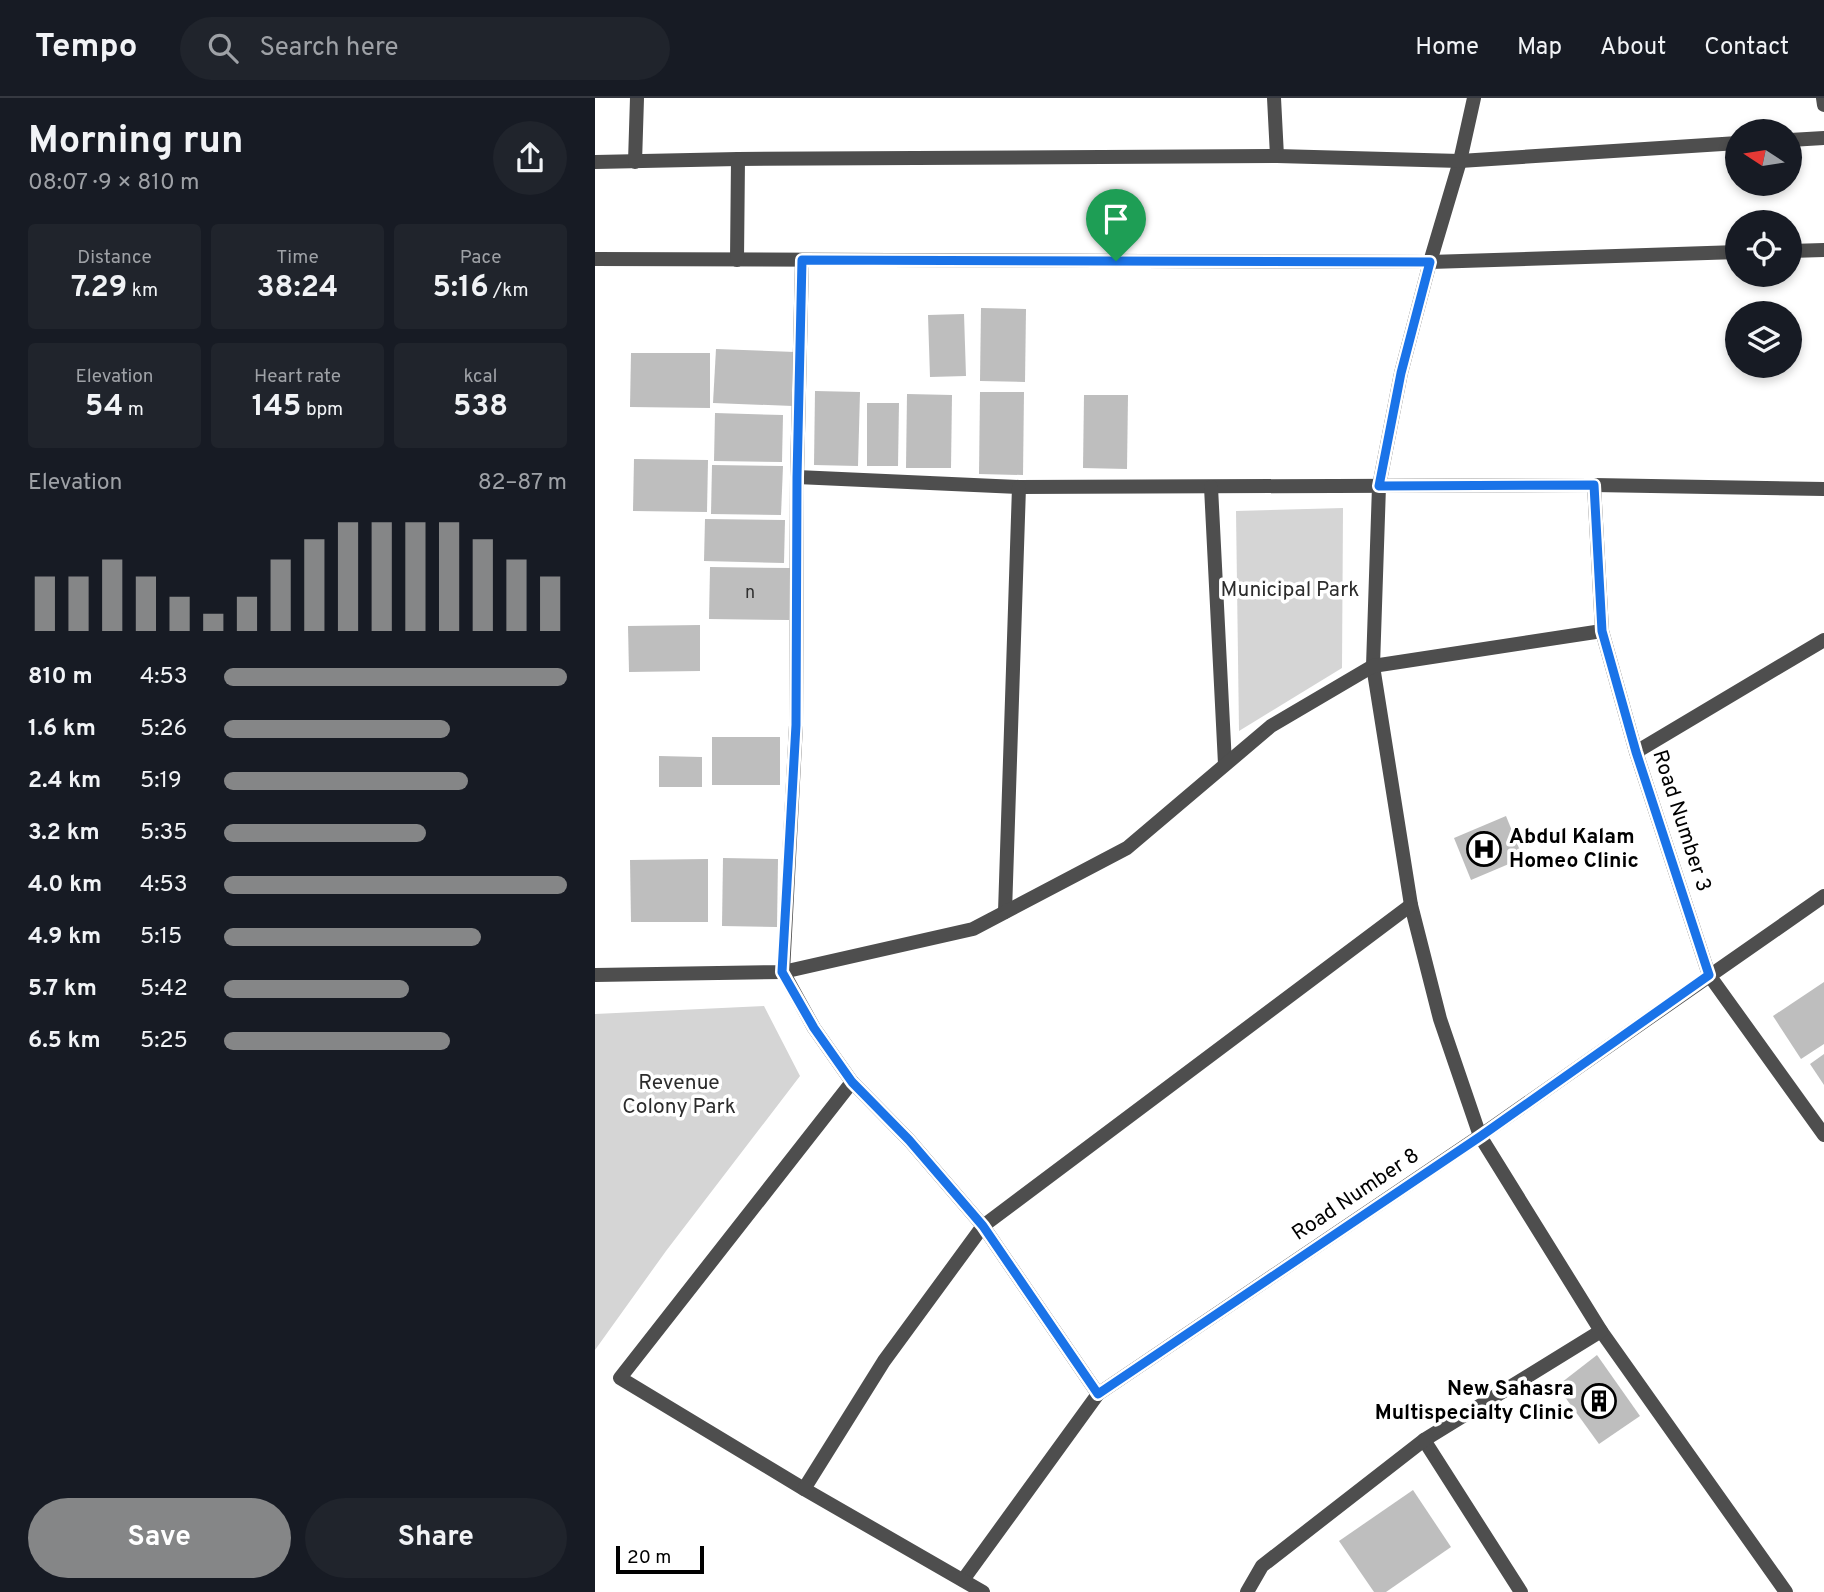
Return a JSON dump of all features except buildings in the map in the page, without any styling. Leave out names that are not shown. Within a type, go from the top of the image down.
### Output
[{"type":"street","points":[[635,162],[636,98]]},
{"type":"street","points":[[1274,98],[1277,156]]},
{"type":"street","points":[[1474,98],[1460,161],[1401,373],[1379,486],[1373,666],[1411,905],[1440,1019],[1481,1136],[1601,1331],[1786,1592]]},
{"type":"street","points":[[1823,98],[1824,105]]},
{"type":"street","points":[[1803,139],[1824,138]]},
{"type":"street","points":[[595,162],[1277,156],[1460,161],[1725,144]]},
{"type":"street","points":[[737,260],[738,159]]},
{"type":"street","points":[[1802,251],[1824,250]]},
{"type":"street","points":[[595,259],[1430,262],[1725,252]]},
{"type":"street","points":[[802,260],[797,477],[796,725],[782,972],[814,1028],[852,1082],[909,1140],[983,1226],[1098,1394]]},
{"type":"street","points":[[797,477],[1019,487],[1594,485],[1824,489]]},
{"type":"street","name":"Road Number 3","points":[[1594,485],[1602,631],[1636,752],[1709,975],[1824,1135]]},
{"type":"street","points":[[1005,912],[1019,487]]},
{"type":"street","points":[[1211,487],[1225,764]]},
{"type":"street","points":[[595,975],[782,972],[973,929],[1127,848],[1271,726],[1373,666],[1602,631]]},
{"type":"street","points":[[1636,752],[1824,640]]},
{"type":"street","name":"Road Number 8","points":[[963,1580],[1098,1394],[1481,1136],[1824,897]]},
{"type":"street","points":[[804,1489],[884,1361],[983,1226],[1411,905]]},
{"type":"street","points":[[852,1082],[620,1378],[804,1489],[983,1592]]},
{"type":"street","points":[[1247,1592],[1262,1566],[1424,1440],[1601,1331]]},
{"type":"street","points":[[1424,1440],[1521,1592]]},
{"type":"green space","name":"Municipal Park","points":[[1343,508],[1342,668],[1239,731],[1236,511]]},
{"type":"green space","name":"Revenue Colony Park","points":[[764,1006],[800,1076],[666,1251],[595,1350],[595,1014]]},
{"type":"place","name":"Abdul Kalam Homeo Clinic","points":[[1484,849]]},
{"type":"place","name":"New Sahasra Multispecialty Clinic","points":[[1599,1401]]},
{"type":"route","points":[[802,260],[1116,261],[1430,262],[1401,373],[1379,486],[1594,485],[1602,631],[1636,752],[1709,975],[1481,1136],[1098,1394],[983,1226],[909,1140],[852,1082],[814,1028],[782,972],[796,725],[797,477],[802,260]]}]
